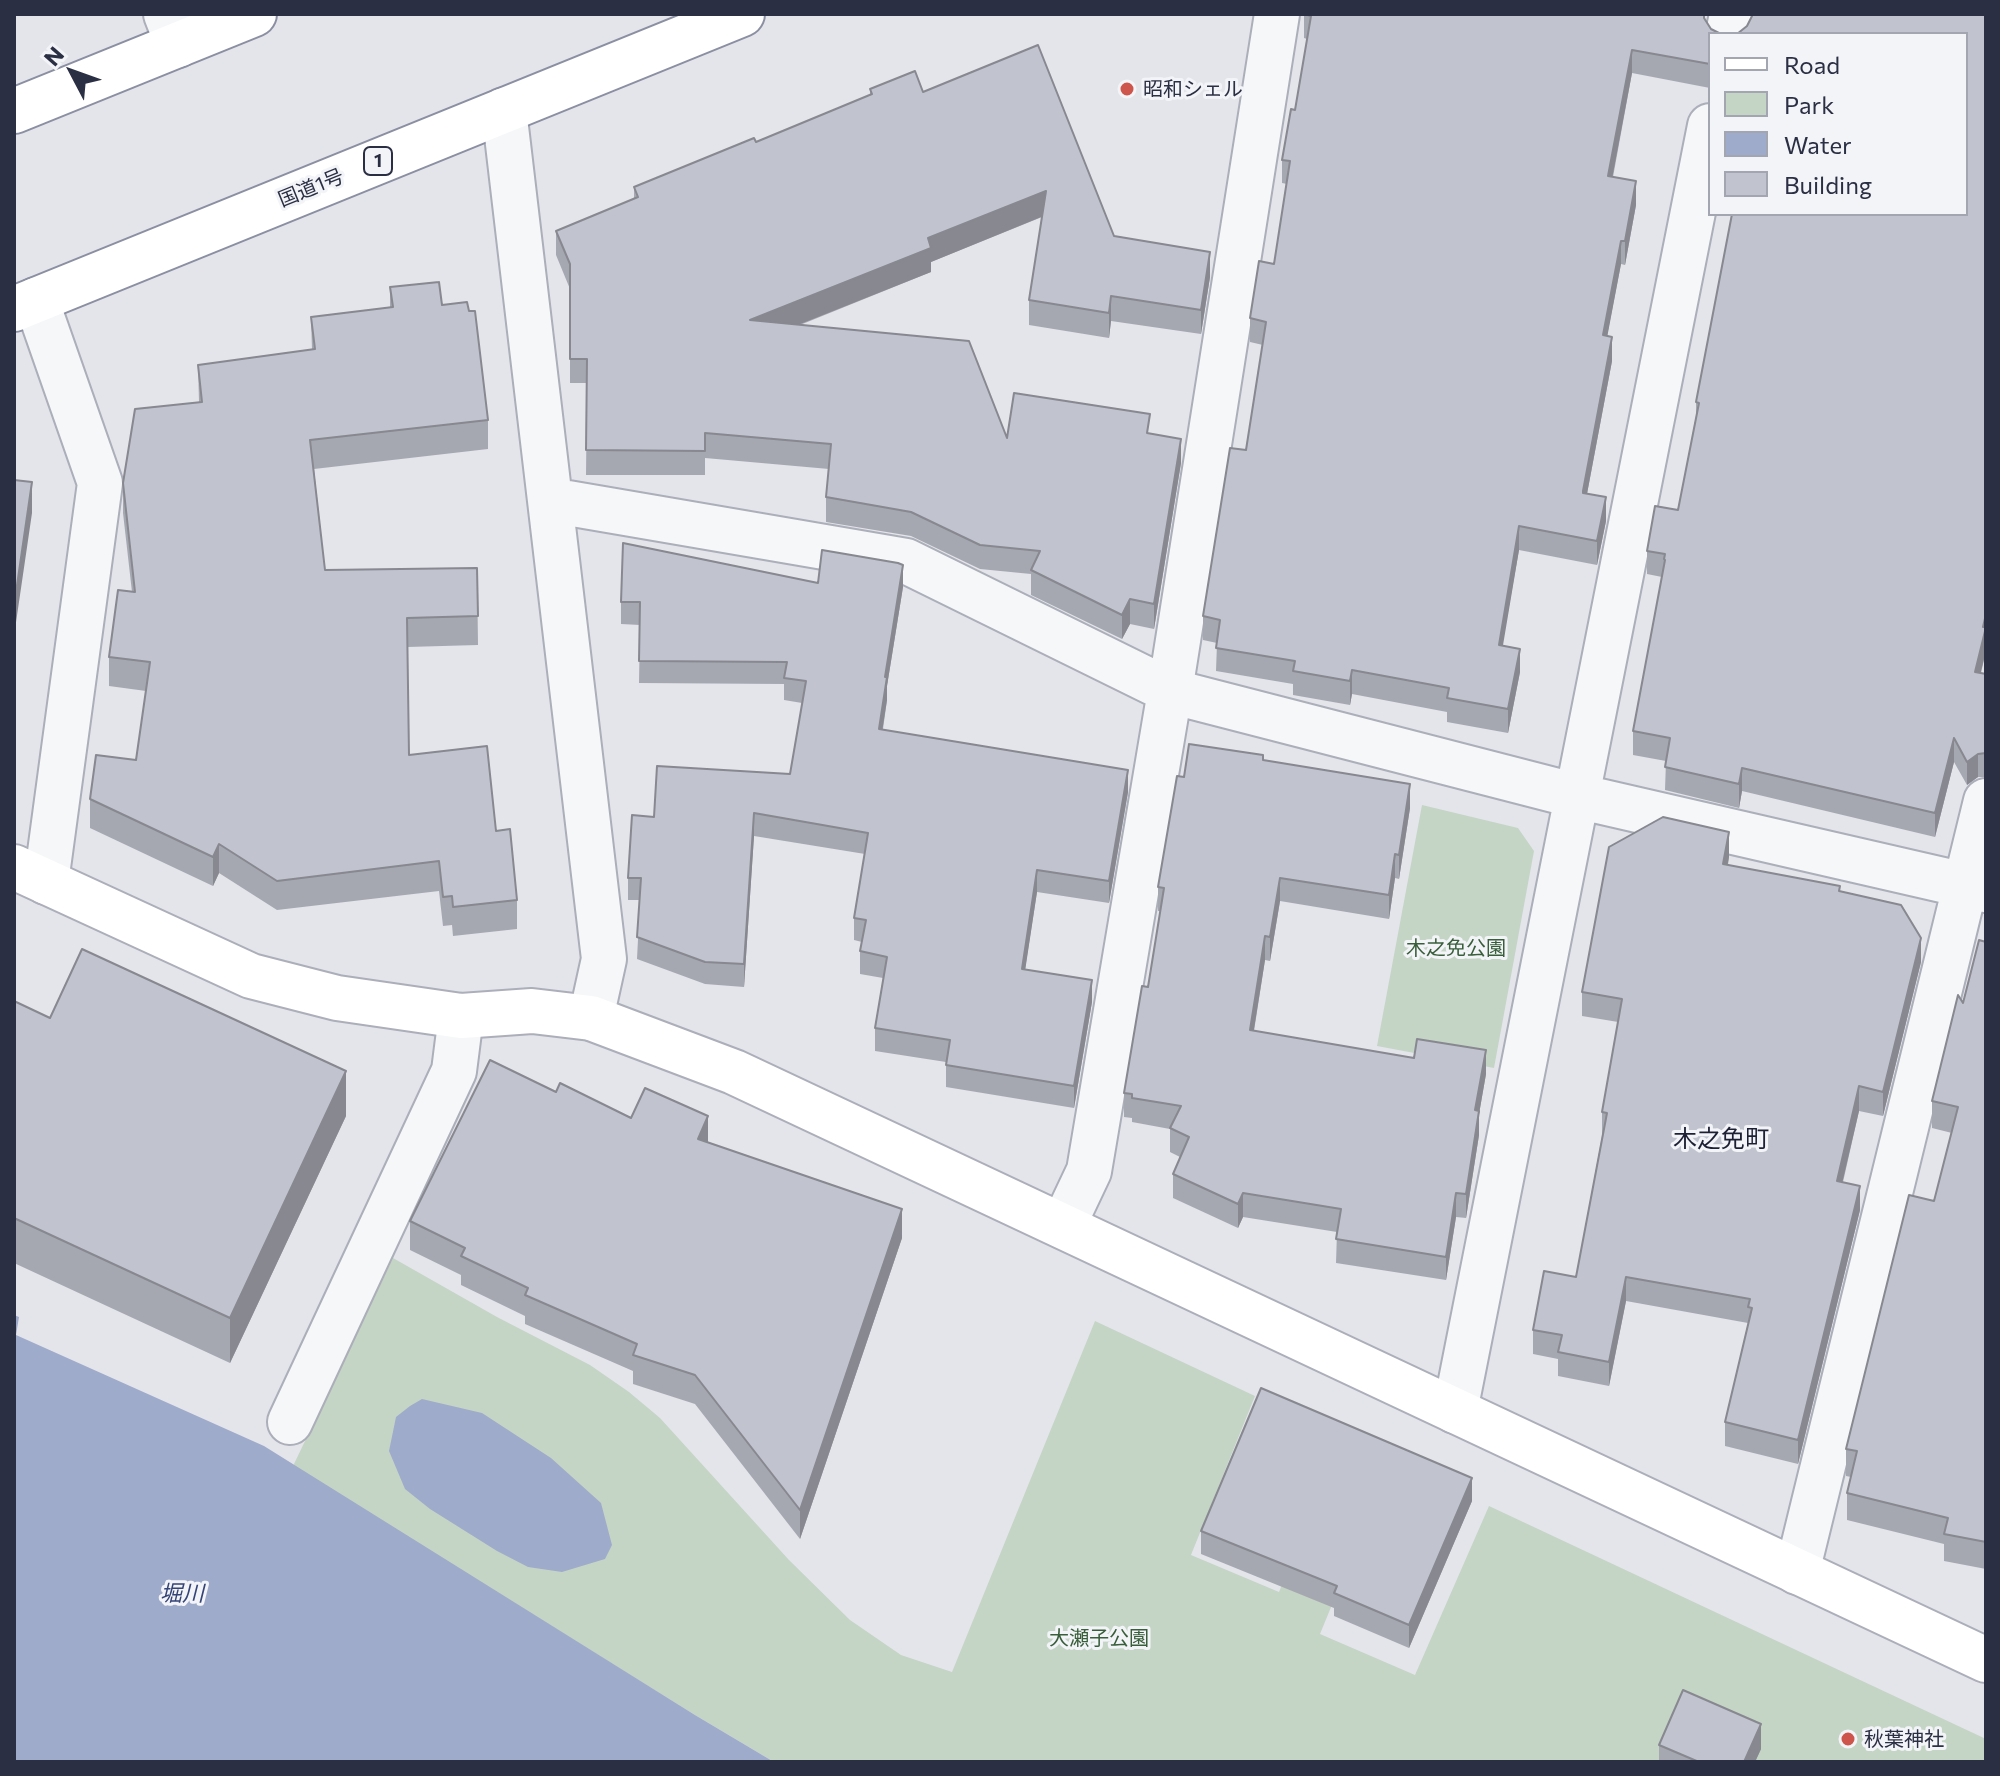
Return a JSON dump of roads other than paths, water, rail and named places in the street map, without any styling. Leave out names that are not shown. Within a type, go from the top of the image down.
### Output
[{"type":"main road","points":[[14,111],[172,29],[254,14]]},
{"type":"main road","name":"国道1号","points":[[25,304],[742,14]]},
{"type":"main road","points":[[30,874],[251,976],[337,998],[461,1016],[532,1011],[591,1018],[734,1072],[1986,1660]]},
{"type":"street","points":[[1063,1226],[1089,1171],[1170,691],[1277,14]]},
{"type":"street","points":[[504,110],[604,959],[591,1018]]},
{"type":"street","points":[[1455,1411],[1708,136]]},
{"type":"street","points":[[25,304],[100,483],[30,874]]},
{"type":"street","points":[[550,500],[906,561],[1170,691],[1577,796],[1976,887]]},
{"type":"street","points":[[1797,1572],[1976,887],[1986,801]]},
{"type":"street","points":[[290,1422],[454,1071],[461,1016]]},
{"type":"water","name":"堀川","points":[[14,1315],[19,1317],[16,1335],[264,1446],[774,1762],[14,1762]]},
{"type":"water","points":[[422,1399],[482,1413],[551,1458],[601,1503],[612,1545],[605,1559],[562,1572],[528,1567],[430,1509],[405,1489],[389,1451],[396,1417]]},
{"type":"place","name":"昭和シェル","points":[[1127,89]]},
{"type":"place","name":"秋葉神社","points":[[1848,1739]]},
{"type":"district","name":"木之免町","points":[[1721,1139]]},
{"type":"park label","name":"木之免公園","points":[[1456,948]]},
{"type":"park label","name":"大瀬子公園","points":[[1099,1638]]}]
